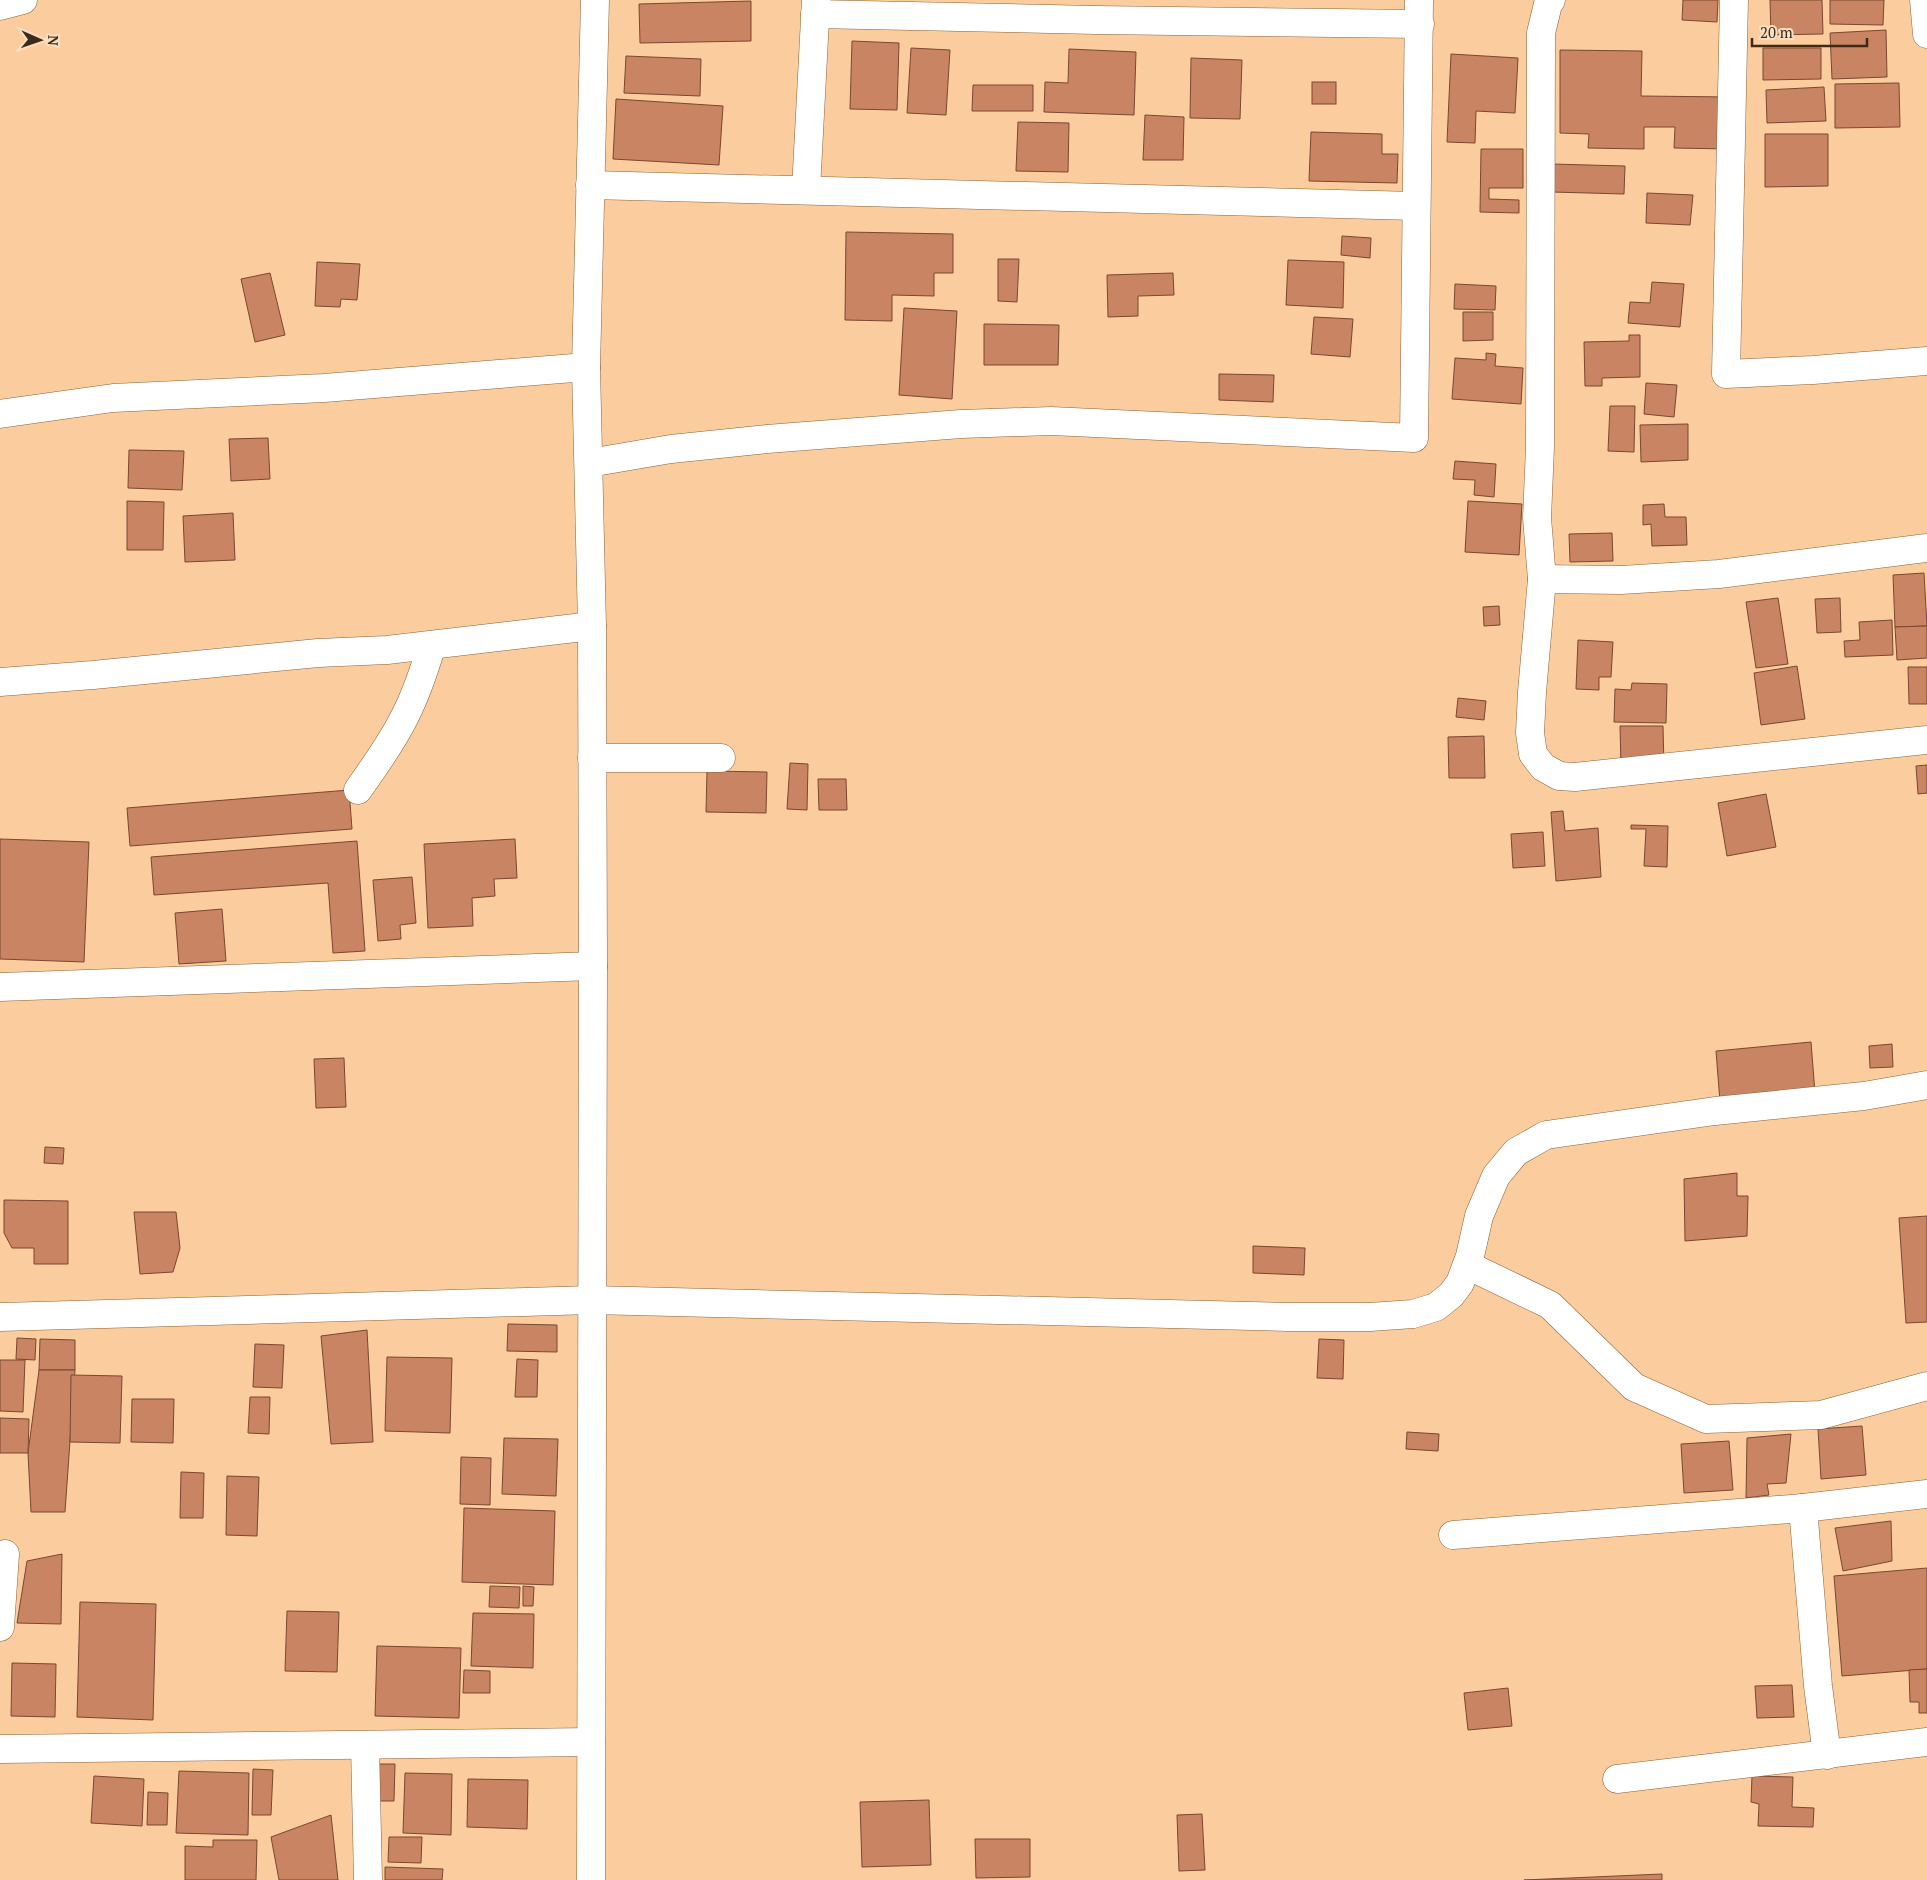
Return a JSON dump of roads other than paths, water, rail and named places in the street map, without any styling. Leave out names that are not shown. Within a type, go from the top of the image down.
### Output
[{"type":"street","points":[[0,6],[23,0]]},
{"type":"street","points":[[591,1880],[592,626],[586,367],[594,0]]},
{"type":"street","points":[[1551,0],[1548,4],[1541,33],[1540,446],[1537,518],[1542,579],[1530,732],[1534,754],[1543,767],[1560,776],[1575,778],[1927,740]]},
{"type":"street","points":[[1734,0],[1726,374],[1813,370],[1927,361]]},
{"type":"street","points":[[1924,0],[1927,34]]},
{"type":"street","points":[[589,463],[671,449],[767,439],[981,423],[1051,421],[1414,438],[1420,12],[816,7],[806,190]]},
{"type":"street","points":[[590,185],[1416,206]]},
{"type":"street","points":[[0,414],[113,398],[324,388],[586,367]]},
{"type":"street","points":[[1542,579],[1621,580],[1719,574],[1927,548]]},
{"type":"street","points":[[0,682],[318,653],[386,650],[592,626]]},
{"type":"street","points":[[358,790],[390,744],[405,717],[432,645]]},
{"type":"street","points":[[592,758],[721,758]]},
{"type":"street","points":[[0,987],[593,966]]},
{"type":"street","points":[[0,1317],[591,1300],[1288,1317],[1370,1317],[1413,1314],[1436,1307],[1452,1296],[1460,1283],[1467,1265],[1479,1216],[1496,1176],[1516,1152],[1546,1135],[1715,1112],[1864,1096],[1927,1085]]},
{"type":"street","points":[[1467,1265],[1550,1305],[1634,1387],[1706,1418],[1821,1415],[1927,1386]]},
{"type":"street","points":[[1453,1535],[1803,1508],[1927,1494]]},
{"type":"street","points":[[1803,1508],[1818,1686],[1827,1755]]},
{"type":"street","points":[[0,1627],[5,1554]]},
{"type":"street","points":[[0,1749],[591,1742]]},
{"type":"street","points":[[1618,1779],[1927,1742]]},
{"type":"street","points":[[366,1745],[368,1880]]}]
